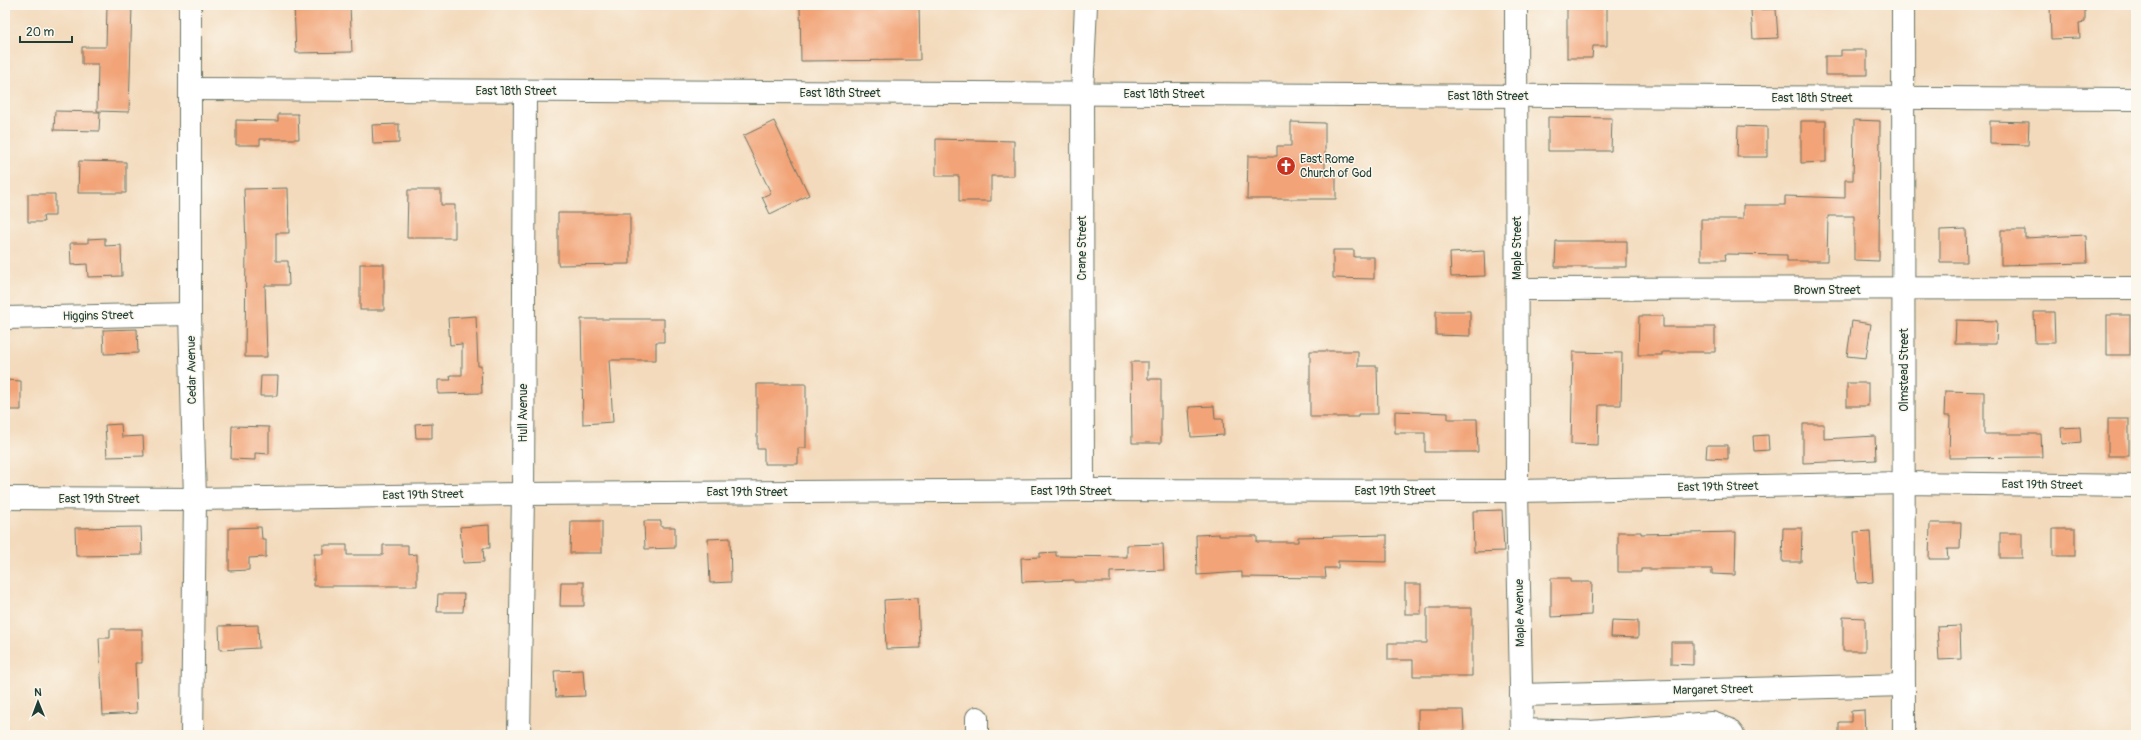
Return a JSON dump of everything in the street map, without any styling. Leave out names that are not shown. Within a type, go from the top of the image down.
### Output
[{"type":"street","name":"Cedar Avenue","points":[[190,5],[190,314],[195,499],[192,735]]},
{"type":"street","name":"Crane Street","points":[[1083,490],[1082,94],[1086,5]]},
{"type":"street","name":"Maple Street","points":[[1516,5],[1517,491]]},
{"type":"street","name":"Olmstead Street","points":[[1903,5],[1904,735]]},
{"type":"street","name":"East 18th Street","points":[[191,89],[2136,99]]},
{"type":"street","name":"Hull Avenue","points":[[518,735],[523,494],[525,91]]},
{"type":"street","name":"Brown Street","points":[[1517,289],[1904,290],[2136,288]]},
{"type":"street","name":"Higgins Street","points":[[5,318],[190,314]]},
{"type":"street","name":"East 19th Street","points":[[5,498],[195,499],[523,494],[1083,490],[1517,491],[1904,484],[2136,486]]},
{"type":"street","name":"Maple Avenue","points":[[1517,491],[1522,732]]},
{"type":"street","name":"Margaret Street","points":[[1521,695],[1904,685]]},
{"type":"street","points":[[1522,732],[1579,733],[1712,723],[1728,729],[1732,735]]},
{"type":"building","points":[[107,5],[132,5],[129,112],[97,111],[98,64],[82,64],[82,47],[106,47]]},
{"type":"building","points":[[294,5],[350,5],[352,52],[296,53]]},
{"type":"building","points":[[800,5],[919,5],[920,60],[801,61]]},
{"type":"building","points":[[1567,5],[1607,5],[1607,46],[1593,46],[1592,58],[1567,58]]},
{"type":"building","points":[[2050,5],[2085,5],[2085,22],[2079,23],[2080,38],[2051,39]]},
{"type":"building","points":[[1776,9],[1778,38],[1753,39],[1751,10]]},
{"type":"building","points":[[1841,50],[1867,50],[1867,75],[1825,75],[1825,56],[1841,56]]},
{"type":"building","points":[[55,111],[100,112],[99,131],[54,130]]},
{"type":"building","points":[[278,114],[298,114],[299,139],[260,139],[260,145],[236,145],[236,120],[278,121]]},
{"type":"building","points":[[1548,117],[1612,118],[1611,151],[1548,151]]},
{"type":"building","points":[[1854,120],[1880,121],[1879,261],[1854,260],[1854,216],[1828,216],[1827,261],[1787,261],[1787,255],[1725,254],[1726,260],[1701,260],[1701,219],[1743,219],[1743,205],[1785,205],[1785,196],[1845,198],[1845,180],[1853,180]]},
{"type":"building","points":[[774,121],[809,195],[770,214],[762,197],[771,193],[743,136]]},
{"type":"building","points":[[1801,121],[1826,121],[1826,162],[1801,163]]},
{"type":"building","points":[[1990,121],[2029,122],[2028,145],[1990,144]]},
{"type":"building","name":"East Rome Church of God","points":[[1291,122],[1325,123],[1325,175],[1336,175],[1336,199],[1247,199],[1248,156],[1277,156],[1277,146],[1291,146]]},
{"type":"building","points":[[399,124],[399,143],[373,144],[372,125]]},
{"type":"building","points":[[1738,126],[1767,127],[1767,157],[1737,157]]},
{"type":"building","points":[[936,139],[1014,141],[1014,176],[991,176],[991,201],[959,201],[959,176],[936,176]]},
{"type":"building","points":[[79,161],[126,162],[126,193],[78,193]]},
{"type":"building","points":[[288,188],[289,233],[276,233],[276,261],[288,261],[289,285],[265,285],[267,357],[245,357],[246,244],[244,189]]},
{"type":"building","points":[[408,190],[441,190],[441,205],[455,205],[455,238],[407,238]]},
{"type":"building","points":[[28,194],[55,194],[55,216],[43,216],[44,222],[28,222]]},
{"type":"building","points":[[558,213],[630,213],[630,264],[558,265]]},
{"type":"building","points":[[1966,229],[1967,262],[1940,262],[1940,230]]},
{"type":"building","points":[[2001,230],[2025,230],[2025,238],[2086,235],[2087,263],[2001,265]]},
{"type":"building","points":[[105,238],[105,246],[121,245],[122,276],[88,277],[87,264],[71,265],[70,243],[88,243],[88,239]]},
{"type":"building","points":[[1556,241],[1627,241],[1627,267],[1555,267]]},
{"type":"building","points":[[1333,250],[1354,250],[1354,257],[1374,257],[1374,279],[1333,278]]},
{"type":"building","points":[[1484,251],[1485,276],[1451,277],[1450,253]]},
{"type":"building","points":[[360,264],[384,264],[384,310],[360,310]]},
{"type":"building","points":[[1436,311],[1470,311],[1470,336],[1436,335]]},
{"type":"building","points":[[2034,312],[2054,312],[2055,343],[2035,343]]},
{"type":"building","points":[[2107,315],[2130,315],[2130,355],[2107,355]]},
{"type":"building","points":[[476,316],[478,366],[481,366],[482,393],[438,394],[438,380],[451,380],[450,375],[462,375],[462,344],[450,345],[448,318]]},
{"type":"building","points":[[1639,316],[1663,316],[1663,327],[1715,327],[1715,352],[1662,352],[1662,355],[1638,355]]},
{"type":"building","points":[[581,319],[664,319],[664,342],[656,342],[656,360],[609,360],[613,422],[583,424]]},
{"type":"building","points":[[1956,320],[1997,321],[1996,344],[1955,344]]},
{"type":"building","points":[[1852,321],[1871,324],[1866,358],[1847,356]]},
{"type":"building","points":[[137,329],[138,353],[104,354],[103,330]]},
{"type":"building","points":[[1310,351],[1358,351],[1358,366],[1377,366],[1378,414],[1358,414],[1358,417],[1310,417]]},
{"type":"building","points":[[1573,352],[1622,353],[1621,405],[1599,405],[1598,445],[1571,444]]},
{"type":"building","points":[[1131,362],[1148,362],[1148,379],[1161,379],[1161,443],[1132,443]]},
{"type":"building","points":[[261,376],[278,376],[277,396],[260,396]]},
{"type":"building","points":[[5,380],[21,381],[21,410],[5,410]]},
{"type":"building","points":[[1847,383],[1868,383],[1868,406],[1847,406]]},
{"type":"building","points":[[757,384],[806,384],[806,448],[798,448],[798,464],[764,464],[764,449],[757,449]]},
{"type":"building","points":[[1945,391],[1984,392],[1984,434],[2041,434],[2042,457],[1949,458],[1950,416],[1944,416]]},
{"type":"building","points":[[1214,406],[1215,419],[1223,419],[1224,435],[1191,437],[1189,407]]},
{"type":"building","points":[[1395,411],[1448,413],[1448,419],[1477,419],[1478,452],[1425,452],[1425,433],[1395,433]]},
{"type":"building","points":[[2108,419],[2129,419],[2129,456],[2108,456]]},
{"type":"building","points":[[432,423],[432,438],[416,438],[415,424]]},
{"type":"building","points":[[121,424],[122,437],[143,436],[144,456],[107,457],[105,425]]},
{"type":"building","points":[[1803,424],[1824,424],[1824,439],[1875,436],[1876,460],[1803,463]]},
{"type":"building","points":[[232,426],[269,427],[269,454],[255,453],[255,460],[231,459]]},
{"type":"building","points":[[2080,427],[2081,442],[2062,444],[2061,428]]},
{"type":"building","points":[[1768,435],[1769,450],[1754,451],[1753,436]]},
{"type":"building","points":[[1707,445],[1728,445],[1728,459],[1706,458]]},
{"type":"building","points":[[1502,510],[1504,551],[1474,552],[1473,511]]},
{"type":"building","points":[[571,521],[602,521],[602,553],[570,553]]},
{"type":"building","points":[[644,521],[661,521],[661,527],[675,527],[675,548],[645,549]]},
{"type":"building","points":[[1930,523],[1961,523],[1960,549],[1947,549],[1948,559],[1929,559]]},
{"type":"building","points":[[489,525],[490,548],[483,548],[484,562],[463,563],[460,527]]},
{"type":"building","points":[[141,527],[142,555],[76,556],[75,528]]},
{"type":"building","points":[[261,527],[262,539],[266,539],[266,557],[249,558],[249,570],[229,571],[229,528]]},
{"type":"building","points":[[1783,528],[1802,528],[1801,562],[1782,562]]},
{"type":"building","points":[[2053,529],[2075,529],[2075,556],[2053,556]]},
{"type":"building","points":[[1870,531],[1873,582],[1857,583],[1854,532]]},
{"type":"building","points":[[1618,532],[1641,532],[1641,534],[1736,532],[1735,575],[1712,574],[1712,569],[1641,569],[1641,572],[1618,572]]},
{"type":"building","points":[[2000,533],[2022,533],[2022,558],[2000,558]]},
{"type":"building","points":[[1219,534],[1219,536],[1257,536],[1257,542],[1298,542],[1298,537],[1387,535],[1387,562],[1338,561],[1338,568],[1325,568],[1326,578],[1242,577],[1242,572],[1197,575],[1196,535]]},
{"type":"building","points":[[730,538],[731,582],[710,583],[708,539]]},
{"type":"building","points":[[1163,544],[1164,570],[1110,572],[1110,582],[1074,582],[1074,580],[1022,582],[1021,558],[1040,557],[1040,553],[1056,552],[1056,556],[1127,557],[1127,545]]},
{"type":"building","points":[[323,545],[347,545],[347,555],[383,555],[383,545],[408,545],[408,555],[417,554],[417,586],[314,586],[314,554],[323,554]]},
{"type":"building","points":[[1551,578],[1570,578],[1570,582],[1592,582],[1591,615],[1551,617]]},
{"type":"building","points":[[561,582],[584,582],[584,606],[560,606]]},
{"type":"building","points":[[1405,584],[1421,584],[1421,614],[1405,614]]},
{"type":"building","points":[[438,594],[464,594],[463,612],[437,612]]},
{"type":"building","points":[[918,598],[920,648],[886,649],[884,600]]},
{"type":"building","points":[[1427,608],[1472,608],[1472,676],[1413,676],[1413,660],[1388,660],[1388,643],[1427,643]]},
{"type":"building","points":[[1843,617],[1865,618],[1865,651],[1843,651]]},
{"type":"building","points":[[1612,620],[1638,621],[1638,638],[1611,637]]},
{"type":"building","points":[[258,625],[259,648],[220,650],[219,626]]},
{"type":"building","points":[[1960,626],[1961,659],[1939,660],[1937,627]]},
{"type":"building","points":[[110,629],[142,629],[142,663],[135,663],[137,713],[103,715],[99,638],[110,638]]},
{"type":"building","points":[[1671,642],[1693,642],[1693,665],[1671,664]]},
{"type":"building","points":[[583,670],[585,696],[556,697],[554,671]]},
{"type":"building","points":[[1418,710],[1463,710],[1464,732],[1418,732]]},
{"type":"building","points":[[1864,710],[1865,735],[1839,735],[1839,722],[1851,722],[1851,711]]},
{"type":"place","name":"East Rome Church of God","points":[[1286,166]]}]
